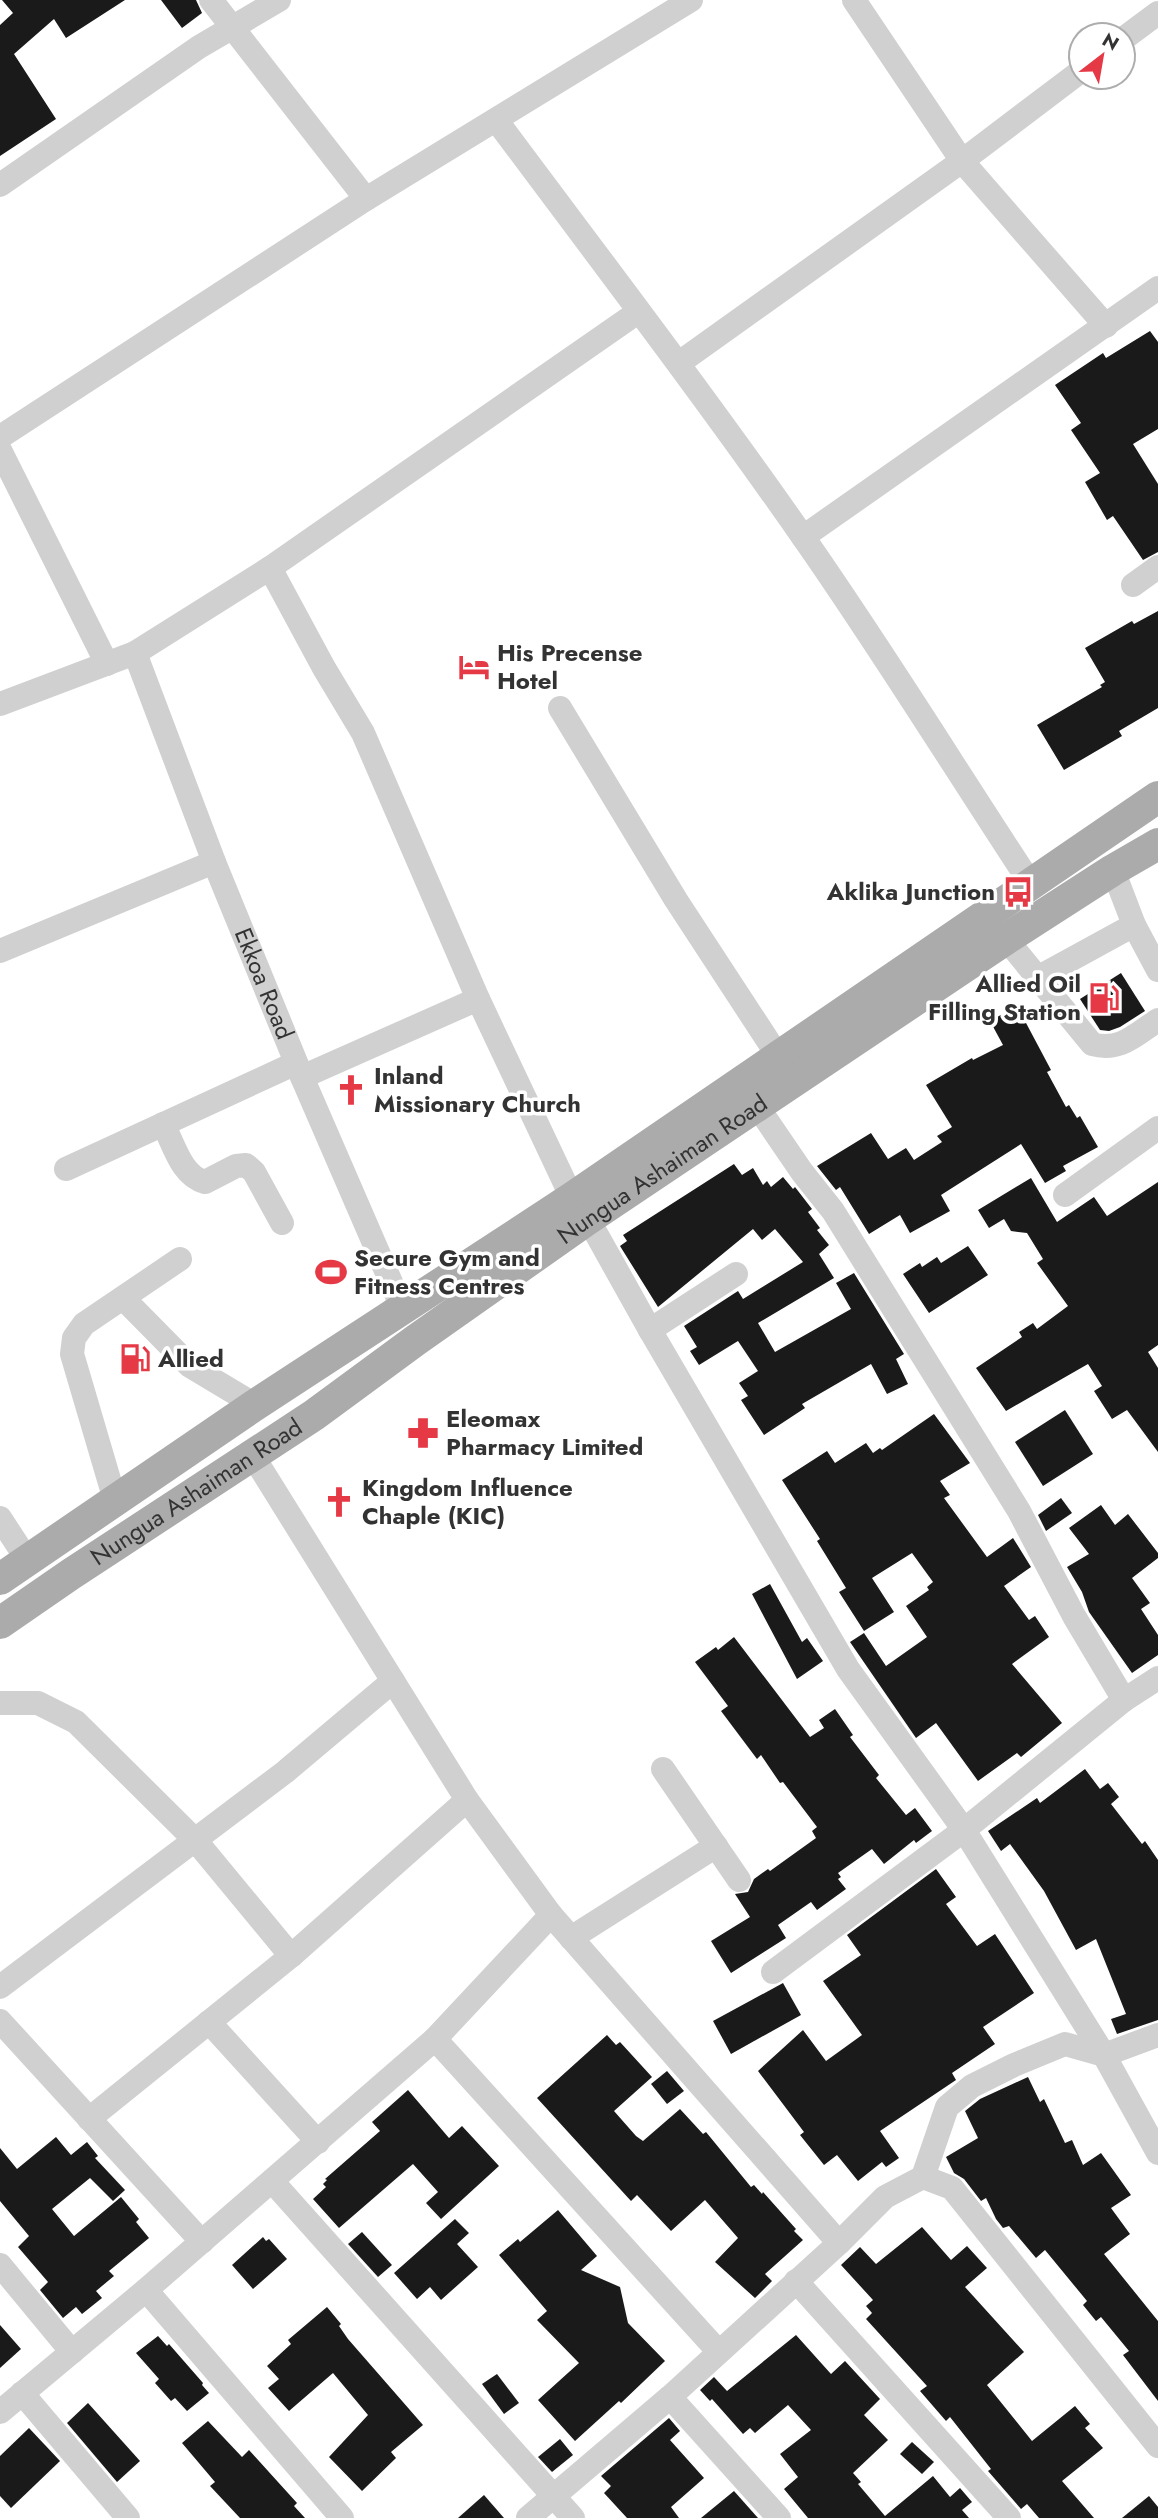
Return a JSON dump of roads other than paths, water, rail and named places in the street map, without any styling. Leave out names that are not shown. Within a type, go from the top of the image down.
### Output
[{"type":"main road","name":"Nungua Ashaiman Road","points":[[0,1623],[314,1415],[416,1340],[778,1056],[1158,797]]},
{"type":"main road","name":"Nungua Ashaiman Road","points":[[0,1579],[255,1405],[403,1310],[757,1106],[1006,939],[1158,844]]},
{"type":"street","points":[[211,0],[366,199]]},
{"type":"street","points":[[0,185],[199,47],[279,0]]},
{"type":"street","points":[[0,437],[366,199],[691,0]]},
{"type":"street","points":[[854,0],[962,161],[1106,326]]},
{"type":"street","points":[[1137,29],[1158,13]]},
{"type":"street","points":[[679,363],[962,161],[1067,82]]},
{"type":"street","points":[[497,121],[638,312],[679,363],[803,537],[1031,884]]},
{"type":"street","points":[[803,537],[1158,288]]},
{"type":"street","points":[[0,704],[135,653],[270,568],[638,312]]},
{"type":"street","points":[[0,450],[107,664]]},
{"type":"street","points":[[1133,585],[1158,567]]},
{"type":"street","points":[[270,568],[363,733],[478,999],[580,1209],[848,1669],[964,1830],[1104,2055],[1158,2152]]},
{"type":"street","name":"Ekkoa Road","points":[[135,653],[214,862],[299,1070],[403,1310]]},
{"type":"street","points":[[560,709],[676,900],[778,1056]]},
{"type":"street","points":[[0,951],[214,862]]},
{"type":"street","points":[[1113,870],[1134,925],[1158,970]]},
{"type":"street","points":[[1039,977],[1134,925]]},
{"type":"street","points":[[1006,939],[1091,1044],[1106,1048],[1119,1045],[1158,1020]]},
{"type":"street","points":[[66,1168],[163,1124],[478,999]]},
{"type":"street","points":[[757,1106],[833,1211],[1020,1511],[1074,1616],[1124,1700]]},
{"type":"street","points":[[163,1124],[188,1174],[205,1182],[236,1166],[246,1166],[254,1172],[282,1223]]},
{"type":"street","points":[[1065,1195],[1158,1128]]},
{"type":"street","points":[[102,1509],[72,1354],[74,1338],[85,1324],[180,1259]]},
{"type":"street","points":[[650,1331],[736,1274]]},
{"type":"street","points":[[124,1298],[190,1366],[255,1405]]},
{"type":"street","points":[[253,1456],[467,1800],[551,1915],[839,2243]]},
{"type":"street","points":[[0,1518],[28,1561]]},
{"type":"street","points":[[773,1972],[964,1830],[1124,1700],[1158,1678]]},
{"type":"street","points":[[0,1987],[285,1772],[393,1681]]},
{"type":"street","points":[[0,1703],[38,1703],[76,1722],[196,1840],[291,1956]]},
{"type":"street","points":[[663,1769],[739,1880]]},
{"type":"street","points":[[89,2119],[291,1956],[467,1800]]},
{"type":"street","points":[[571,1938],[716,1846]]},
{"type":"street","points":[[0,2412],[202,2242],[435,2039],[551,1915]]},
{"type":"street","points":[[0,2021],[202,2242]]},
{"type":"street","points":[[209,2022],[318,2142]]},
{"type":"street","points":[[528,2518],[670,2397],[839,2243],[885,2197],[923,2177],[947,2107],[972,2086],[1065,2044],[1104,2055],[1158,2035]]},
{"type":"street","points":[[435,2039],[718,2351]]},
{"type":"street","points":[[923,2177],[952,2188],[1158,2446]]},
{"type":"street","points":[[272,2181],[573,2518]]},
{"type":"street","points":[[0,2265],[72,2352]]},
{"type":"street","points":[[796,2281],[1009,2518]]},
{"type":"street","points":[[146,2290],[342,2518]]},
{"type":"street","points":[[22,2393],[128,2518]]},
{"type":"street","points":[[670,2397],[779,2518]]},
{"type":"place","name":"His Precense Hotel","points":[[474,667]]},
{"type":"place","name":"Aklika Junction","points":[[1018,892]]},
{"type":"place","name":"Allied Oil Filling Station","points":[[1104,998]]},
{"type":"place","name":"Inland Missionary Church","points":[[351,1090]]},
{"type":"place","name":"Secure Gym and Fitness Centres","points":[[331,1272]]},
{"type":"place","name":"Allied","points":[[135,1359]]},
{"type":"place","name":"Eleomax Pharmacy Limited","points":[[423,1433]]},
{"type":"place","name":"Kingdom Influence Chaple (KIC)","points":[[339,1502]]}]
